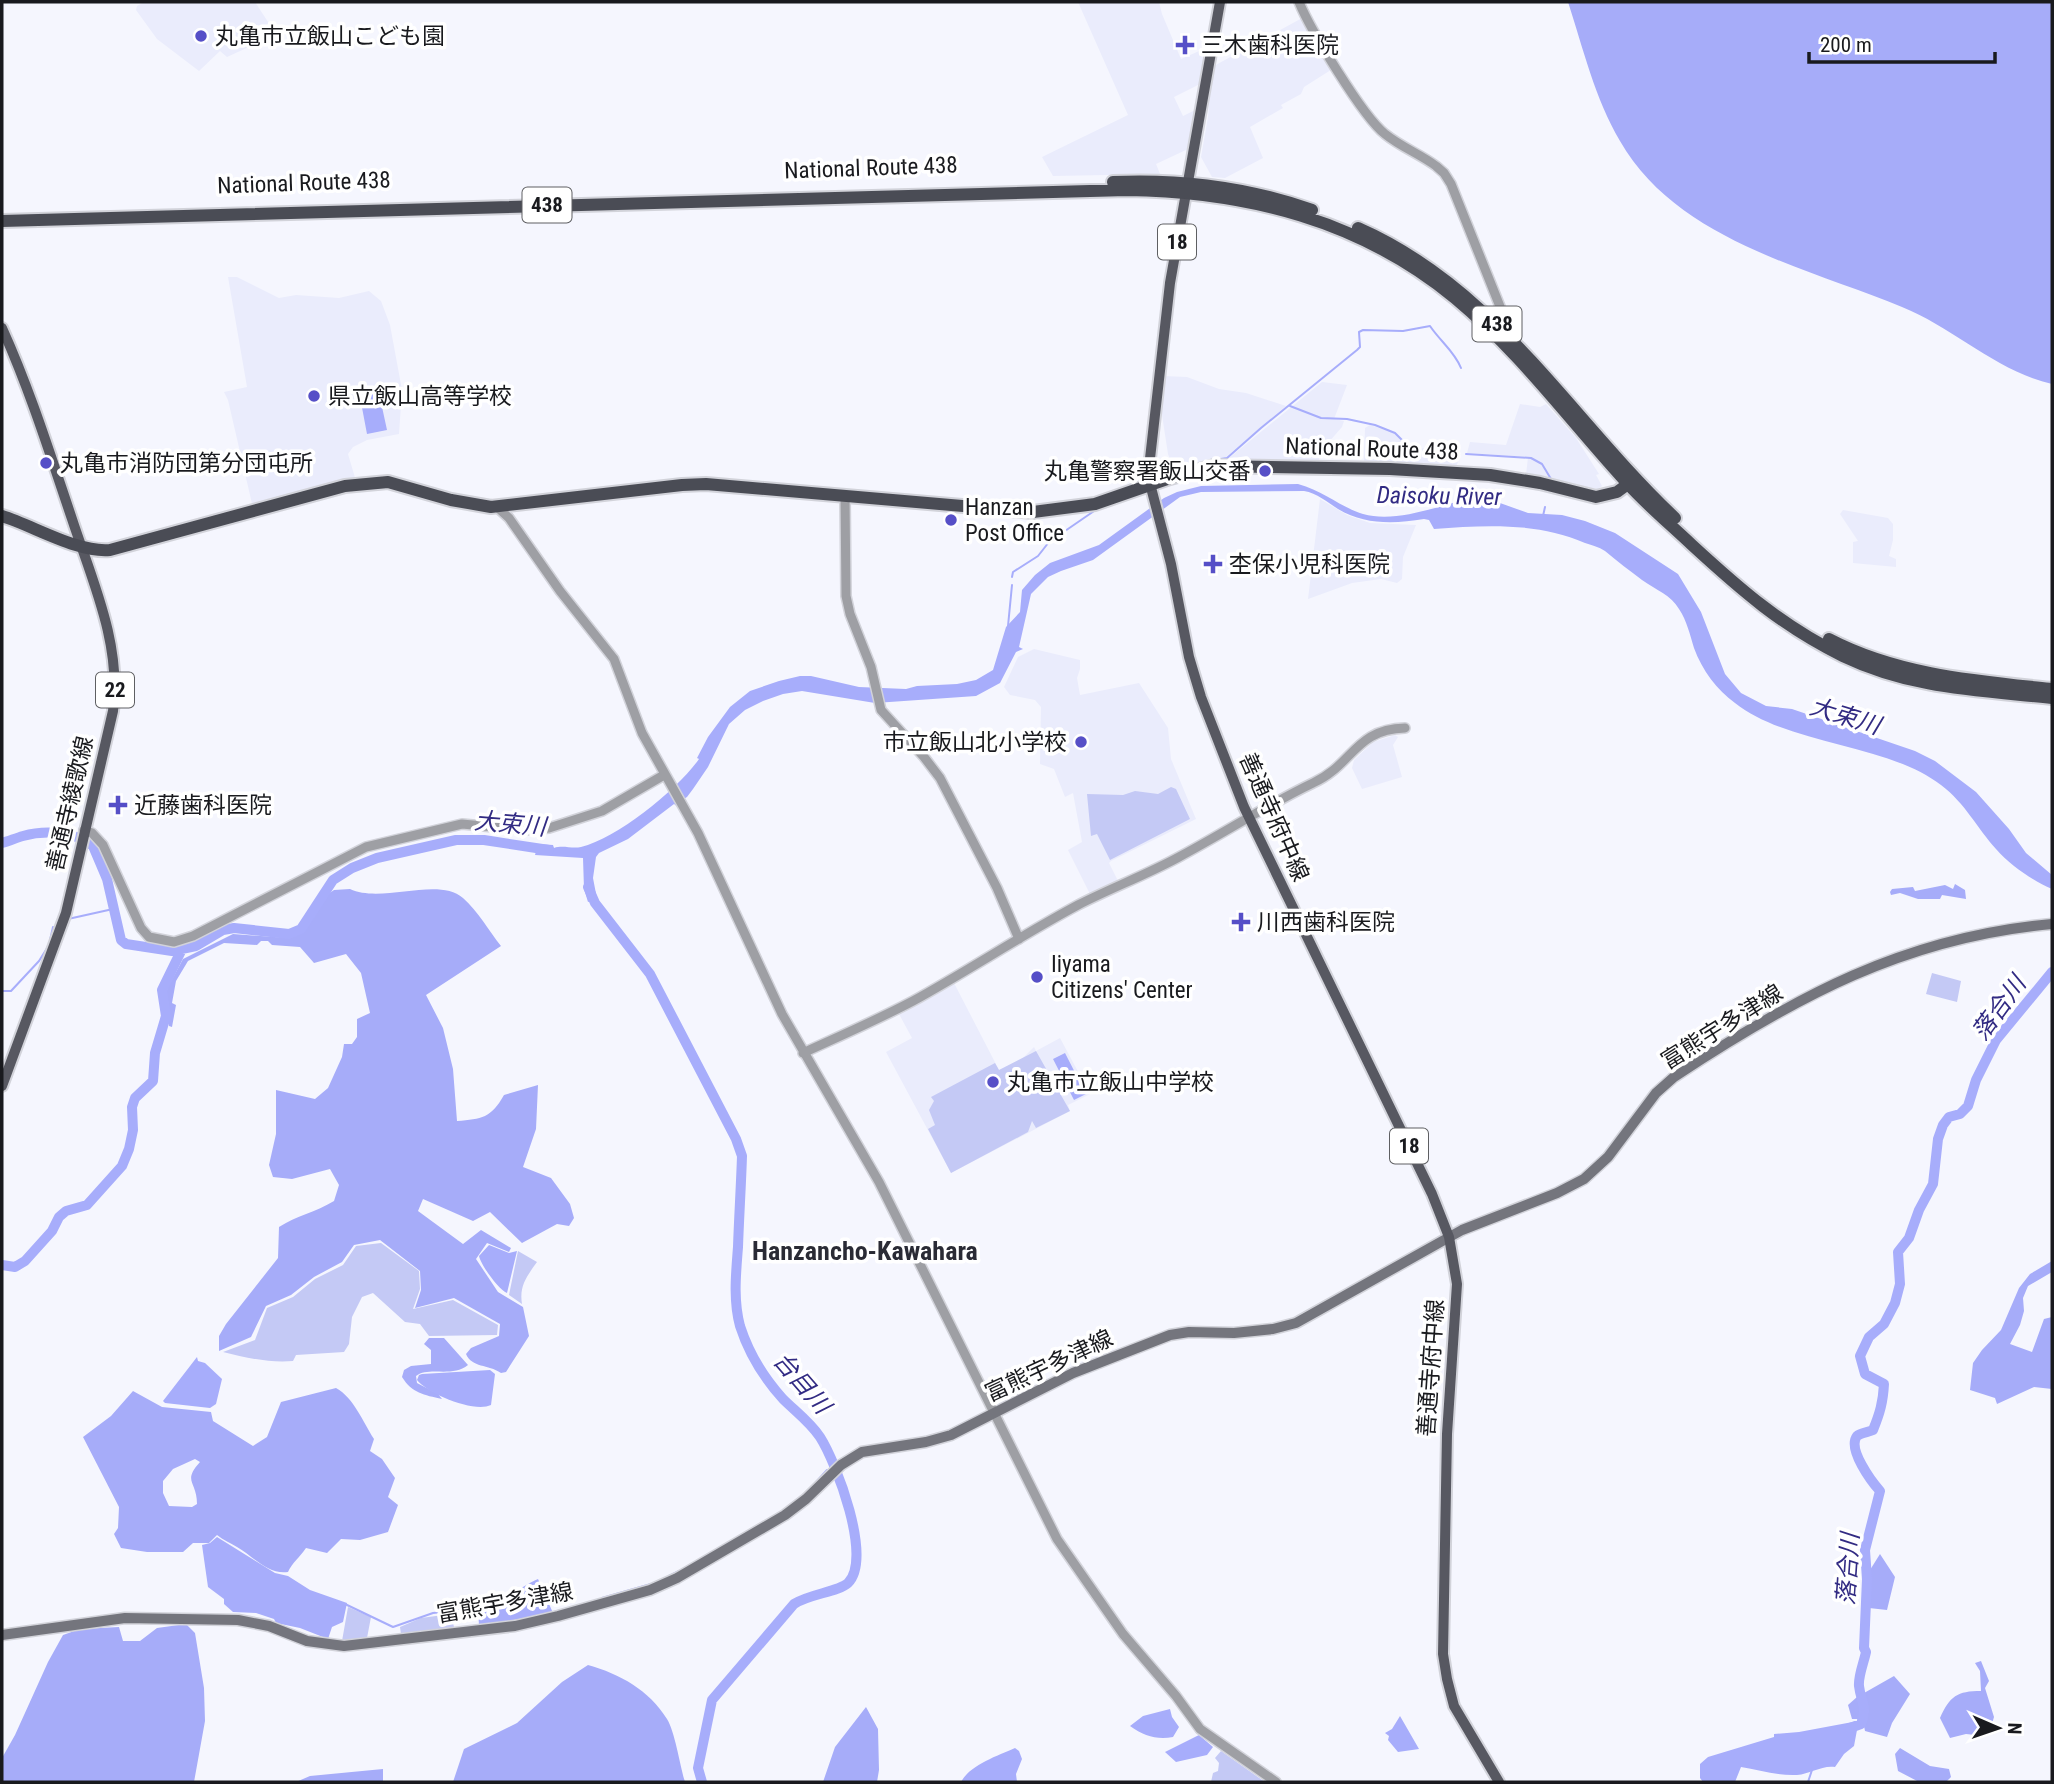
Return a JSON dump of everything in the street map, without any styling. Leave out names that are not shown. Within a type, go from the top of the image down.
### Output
[{"type":"highway","name":"National Route 438","points":[[2,213],[1128,181],[1186,188]]},
{"type":"highway","name":"National Route 438","points":[[2,221],[1224,187],[1288,202],[1377,236],[1424,264],[1462,292],[1555,398],[1712,564],[1766,611],[1805,636],[1843,656],[1920,683],[2052,698]]},
{"type":"highway","name":"National Route 438","points":[[2,516],[94,551],[110,550],[345,486],[388,482],[470,504],[497,507],[693,485],[1033,512],[1095,504],[1201,468],[1232,465],[1390,469],[1490,475],[1540,483],[1595,497],[1617,492],[1632,481]]},
{"type":"highway","name":"National Route 438","points":[[1632,481],[1771,604],[1832,641],[1893,664],[1945,677],[2052,689]]},
{"type":"main road","name":"善通寺府中線","points":[[1220,2],[1170,283],[1148,468],[1150,485],[1171,564],[1189,657],[1201,697],[1249,818],[1433,1194],[1449,1237],[1457,1284],[1447,1434],[1443,1654],[1454,1706],[1499,1782]]},
{"type":"main road","name":"善通寺綾歌線","points":[[2,328],[29,389],[107,630],[116,676],[113,710],[59,933],[2,1086]]},
{"type":"main road","name":"富熊宇多津線","points":[[2,1635],[125,1618],[238,1620],[269,1626],[307,1641],[344,1646],[515,1626],[650,1590],[677,1578],[785,1515],[841,1465],[862,1452],[926,1442],[951,1435],[1098,1362],[1170,1335],[1189,1332],[1234,1333],[1273,1329],[1296,1323],[1462,1230],[1557,1193],[1584,1179],[1608,1157],[1657,1093],[1674,1077],[1818,991],[1875,965],[1934,946],[2021,927],[2052,924]]},
{"type":"street","points":[[1299,2],[1326,50],[1377,127],[1399,144],[1429,160],[1444,173],[1503,314],[1494,327]]},
{"type":"street","points":[[845,496],[846,596],[850,614],[871,667],[879,701],[887,719],[924,757],[940,778],[997,888],[1019,939]]},
{"type":"street","points":[[497,507],[509,518],[610,653],[622,675],[642,733],[713,864],[765,980],[803,1053],[867,1161],[1057,1539],[1123,1634],[1200,1728],[1276,1782]]},
{"type":"street","points":[[803,1053],[914,1000],[1078,905],[1160,867],[1280,799],[1331,774],[1374,733],[1405,728]]},
{"type":"street","points":[[84,832],[92,833],[103,845],[141,928],[149,937],[174,942],[193,936],[267,900],[366,847],[462,824],[526,830],[549,828],[602,811],[664,775]]},
{"type":"shaded area","name":"丸亀市立飯山こども園","points":[[144,2],[255,2],[270,25],[246,33],[251,46],[227,57],[220,51],[199,71],[157,39],[136,10],[137,6]]},
{"type":"shaded area","points":[[1078,2],[1159,2],[1181,59],[1206,48],[1200,84],[1174,97],[1183,116],[1195,110],[1188,149],[1156,164],[1160,174],[1053,176],[1042,157],[1128,115]]},
{"type":"shaded area","points":[[1568,2],[2052,2],[2052,384],[2012,369],[1940,326],[1902,307],[1745,246],[1674,203],[1644,175],[1611,125],[1590,73]]},
{"type":"shaded area","points":[[1304,17],[1334,68],[1304,87],[1301,94],[1281,105],[1283,108],[1250,127],[1263,158],[1225,178],[1212,177],[1201,157],[1212,67]]},
{"type":"shaded area","name":"県立飯山高等学校","points":[[228,277],[237,277],[279,298],[296,295],[339,298],[369,291],[381,301],[390,325],[402,390],[399,434],[367,440],[353,447],[348,454],[356,481],[253,508],[224,392],[247,387]]},
{"type":"shaded area","points":[[1163,376],[1187,377],[1219,389],[1246,393],[1286,406],[1226,457],[1212,458],[1174,469],[1168,454],[1160,402]]},
{"type":"shaded area","points":[[1322,382],[1347,385],[1334,419],[1344,421],[1342,427],[1328,443],[1319,447],[1319,463],[1229,458]]},
{"type":"shaded area","points":[[379,393],[387,430],[367,434],[360,397]]},
{"type":"shaded area","points":[[1520,404],[1540,407],[1546,404],[1576,438],[1599,474],[1596,475],[1602,486],[1598,489],[1587,488],[1526,475],[1528,457],[1467,453],[1470,442],[1506,445]]},
{"type":"shaded area","points":[[1370,425],[1395,433],[1407,446],[1461,454],[1456,467],[1364,463],[1365,428]]},
{"type":"shaded area","points":[[1298,484],[1355,511],[1378,517],[1409,514],[1487,495],[1528,513],[1562,515],[1615,533],[1678,574],[1701,612],[1725,674],[1741,693],[1766,706],[1792,709],[1915,751],[1935,761],[1976,792],[2026,853],[2052,875],[2052,889],[2029,877],[2008,861],[1957,800],[1941,785],[1919,771],[1866,752],[1783,728],[1757,717],[1735,703],[1716,686],[1706,672],[1676,604],[1603,550],[1567,536],[1530,528],[1492,526],[1434,529],[1429,520],[1424,519],[1402,522],[1369,521],[1348,514],[1304,491],[1201,492],[1180,497],[1093,560],[1048,577],[1031,594],[1019,647],[1023,649],[1016,652],[1000,683],[976,696],[875,703],[802,691],[783,694],[745,710],[729,724],[708,767],[687,797],[677,803],[679,808],[674,804],[628,839],[599,853],[593,878],[597,899],[588,902],[584,889],[583,858],[535,855],[538,844],[553,845],[554,848],[578,847],[596,842],[646,811],[689,771],[699,759],[697,758],[708,737],[730,707],[750,691],[800,676],[859,687],[906,689],[976,680],[993,670],[1006,627],[1020,612],[1022,590],[1050,563],[1099,545],[1164,498],[1177,492],[1201,486]]},
{"type":"shaded area","points":[[1320,499],[1347,515],[1370,523],[1416,525],[1403,557],[1402,579],[1397,583],[1381,579],[1352,583],[1308,599]]},
{"type":"shaded area","points":[[1843,510],[1888,518],[1893,524],[1889,556],[1896,559],[1896,567],[1853,563],[1853,542],[1858,541],[1840,514]]},
{"type":"shaded area","points":[[1034,649],[1080,660],[1077,678],[1080,695],[1139,683],[1168,728],[1171,759],[1196,819],[1111,861],[1109,863],[1119,883],[1090,894],[1068,850],[1082,842],[1073,793],[1065,797],[1054,769],[1040,764],[1041,707],[1035,700],[1010,695],[1004,687],[1018,657]]},
{"type":"shaded area","points":[[1395,735],[1398,737],[1393,745],[1402,777],[1362,789],[1352,768],[1354,760],[1373,742]]},
{"type":"shaded area","points":[[1171,787],[1176,789],[1190,819],[1110,860],[1097,834],[1091,836],[1087,794],[1123,795],[1135,791],[1158,794]]},
{"type":"shaded area","points":[[1955,884],[1965,890],[1966,899],[1942,895],[1940,899],[1918,899],[1900,893],[1891,895],[1890,892],[1892,889],[1913,887],[1915,891],[1945,885],[1953,889]]},
{"type":"shaded area","points":[[350,889],[378,894],[425,889],[452,892],[474,909],[501,946],[426,995],[443,1028],[453,1069],[457,1121],[485,1116],[504,1095],[538,1085],[536,1129],[523,1167],[551,1178],[570,1204],[574,1218],[569,1226],[557,1224],[522,1243],[490,1212],[473,1221],[423,1199],[418,1211],[463,1244],[481,1230],[511,1248],[509,1252],[487,1243],[476,1259],[498,1292],[523,1307],[529,1336],[506,1372],[501,1373],[476,1364],[466,1354],[471,1348],[499,1336],[500,1324],[454,1298],[415,1308],[421,1290],[420,1271],[380,1240],[354,1245],[342,1262],[314,1277],[291,1295],[266,1306],[251,1337],[219,1351],[219,1336],[226,1324],[278,1258],[279,1227],[334,1201],[339,1185],[330,1169],[292,1179],[273,1177],[269,1165],[276,1134],[276,1090],[315,1099],[328,1088],[342,1057],[344,1044],[352,1044],[357,1037],[357,1019],[370,1013],[361,973],[346,954],[314,963],[300,947],[272,945],[268,941],[261,941],[257,945],[224,943],[188,961],[176,981],[172,1027],[169,1026],[165,996],[183,959],[233,934],[288,938],[302,932],[321,899],[334,890]]},
{"type":"shaded area","points":[[1932,973],[1961,981],[1957,1002],[1926,994]]},
{"type":"shaded area","name":"丸亀市立飯山中学校","points":[[954,983],[999,1070],[1021,1060],[1034,1047],[1036,1051],[1060,1038],[1090,1094],[1068,1105],[1070,1111],[951,1173],[886,1052],[912,1038],[899,1014]]},
{"type":"shaded area","points":[[1036,1051],[1070,1111],[1036,1128],[1032,1121],[1028,1132],[951,1173],[928,1129],[935,1125],[929,1110],[934,1101],[931,1097],[995,1063],[999,1070]]},
{"type":"shaded area","points":[[1065,1053],[1086,1094],[1074,1100],[1053,1059]]},
{"type":"shaded area","points":[[381,1243],[419,1271],[420,1289],[413,1309],[453,1300],[498,1325],[497,1335],[429,1336],[420,1324],[405,1322],[373,1293],[362,1297],[352,1317],[349,1344],[344,1352],[296,1355],[293,1361],[284,1361],[223,1352],[255,1340],[267,1308],[293,1297],[315,1279],[343,1265],[356,1246]]},
{"type":"shaded area","points":[[489,1245],[509,1253],[517,1251],[507,1293],[486,1271],[480,1260],[479,1256]]},
{"type":"shaded area","points":[[518,1251],[537,1262],[523,1286],[522,1304],[509,1295]]},
{"type":"shaded area","points":[[2052,1261],[2052,1272],[2028,1286],[2023,1298],[2024,1311],[2020,1325],[2010,1344],[2032,1352],[2044,1319],[2052,1317],[2052,1389],[2034,1387],[1997,1404],[1995,1398],[1970,1390],[1973,1363],[2001,1330],[2019,1288],[2030,1274]]},
{"type":"shaded area","points":[[429,1338],[444,1338],[468,1365],[455,1371],[427,1372],[416,1376],[417,1383],[442,1399],[414,1390],[402,1377],[404,1370],[411,1366],[431,1364],[431,1350],[424,1344]]},
{"type":"shaded area","points":[[197,1357],[198,1361],[205,1363],[222,1379],[216,1404],[210,1408],[165,1403],[163,1401]]},
{"type":"shaded area","points":[[490,1370],[495,1374],[491,1405],[483,1407],[452,1401],[431,1391],[417,1380],[422,1374]]},
{"type":"shaded area","points":[[336,1388],[348,1398],[374,1439],[370,1451],[382,1459],[395,1478],[388,1497],[398,1505],[388,1532],[360,1540],[341,1539],[327,1553],[306,1548],[288,1572],[267,1568],[217,1535],[209,1543],[193,1543],[183,1552],[147,1552],[121,1548],[114,1534],[118,1528],[119,1507],[83,1437],[111,1416],[133,1391],[162,1407],[211,1412],[213,1421],[253,1446],[267,1437],[281,1402]],"holes":[[[195,1459],[200,1462],[191,1478],[197,1504],[192,1507],[169,1506],[163,1493],[163,1481],[173,1469]]]},
{"type":"shaded area","points":[[217,1537],[275,1573],[288,1576],[310,1590],[347,1603],[343,1622],[332,1627],[328,1639],[300,1628],[276,1623],[274,1619],[256,1613],[233,1612],[224,1604],[224,1599],[208,1587],[202,1545]]},
{"type":"shaded area","points":[[1880,1554],[1895,1577],[1887,1610],[1869,1608],[1870,1570]]},
{"type":"shaded area","points":[[538,1579],[553,1613],[479,1626],[478,1607],[500,1600]]},
{"type":"shaded area","points":[[348,1607],[371,1617],[367,1638],[342,1641]]},
{"type":"shaded area","points":[[451,1614],[454,1627],[401,1634],[400,1627],[421,1618]]},
{"type":"shaded area","points":[[186,1624],[195,1633],[204,1688],[205,1721],[194,1782],[2,1782],[2,1758],[63,1635],[80,1629],[119,1627],[123,1641],[140,1641],[157,1628]]},
{"type":"shaded area","points":[[1981,1661],[1989,1681],[1985,1688],[1994,1717],[1989,1734],[1966,1734],[1950,1738],[1940,1718],[1947,1704],[1955,1696],[1981,1691],[1980,1671],[1975,1663]]},
{"type":"shaded area","points":[[588,1665],[633,1684],[660,1709],[672,1732],[685,1782],[453,1782],[464,1749],[517,1723],[562,1682]]},
{"type":"shaded area","points":[[1894,1676],[1910,1694],[1892,1723],[1887,1737],[1865,1731],[1857,1719],[1852,1719],[1848,1705]]},
{"type":"shaded area","points":[[866,1707],[878,1729],[877,1782],[823,1782],[835,1747]]},
{"type":"shaded area","points":[[1170,1709],[1179,1727],[1173,1737],[1151,1736],[1130,1726],[1143,1716]]},
{"type":"shaded area","points":[[1400,1716],[1419,1749],[1398,1752],[1388,1740],[1389,1736],[1385,1733],[1392,1729]]},
{"type":"shaded area","points":[[1858,1721],[1861,1726],[1857,1730],[1854,1746],[1835,1767],[1790,1775],[1741,1767],[1735,1782],[1703,1782],[1700,1778],[1700,1764],[1708,1757],[1774,1737],[1774,1734]]},
{"type":"shaded area","points":[[1199,1735],[1213,1747],[1207,1755],[1176,1762],[1165,1752]]},
{"type":"shaded area","points":[[1015,1748],[1022,1759],[1016,1774],[1017,1782],[961,1782],[977,1766]]},
{"type":"shaded area","points":[[1900,1748],[1930,1766],[1949,1769],[1951,1777],[1946,1782],[1919,1782],[1898,1771],[1895,1754]]},
{"type":"shaded area","points":[[1221,1751],[1265,1782],[1211,1782],[1213,1773],[1218,1771],[1219,1763],[1215,1758]]},
{"type":"shaded area","points":[[383,1769],[383,1782],[296,1782],[310,1776]]},
{"type":"waterway","points":[[1182,469],[1227,458],[1357,350],[1360,347],[1359,332],[1363,330],[1403,331],[1430,326],[1461,368]]},
{"type":"waterway","points":[[1290,406],[1321,418],[1347,419],[1375,425],[1395,433],[1404,442]]},
{"type":"waterway","points":[[1466,454],[1531,458],[1542,464],[1551,479]]},
{"type":"waterway","points":[[1543,516],[1545,507]]},
{"type":"waterway","points":[[1012,577],[1013,572],[1038,556],[1049,542],[1097,509]]},
{"type":"waterway","points":[[1008,626],[1012,585]]},
{"type":"waterway","name":"大束川","points":[[2,843],[31,834],[50,833],[86,841],[93,846],[107,879],[121,940],[126,944],[172,951],[196,946],[223,930],[234,928],[289,934],[301,929],[333,880],[352,868],[377,858],[456,840],[484,840],[549,850]]},
{"type":"waterway","name":"台目川","points":[[588,887],[595,903],[650,974],[736,1139],[742,1156],[736,1286],[740,1326],[753,1356],[770,1383],[820,1437],[827,1449],[842,1488],[854,1532],[855,1571],[848,1583],[794,1604],[712,1700],[698,1768],[702,1782]]},
{"type":"waterway","points":[[68,919],[113,909]]},
{"type":"waterway","points":[[50,940],[53,927]]},
{"type":"waterway","points":[[2,991],[11,991],[39,961],[49,945]]},
{"type":"waterway","points":[[2,1265],[15,1267],[25,1261],[52,1231],[59,1217],[66,1211],[87,1205],[122,1166],[133,1130],[132,1107],[135,1098],[153,1081],[155,1053],[166,1016],[162,990],[182,949]]},
{"type":"waterway","name":"落合川","points":[[1850,1728],[1861,1724],[1864,1712],[1859,1682],[1866,1652],[1865,1550],[1880,1491],[1862,1465],[1855,1442],[1858,1435],[1873,1430],[1881,1407],[1884,1384],[1865,1374],[1860,1356],[1869,1337],[1884,1324],[1895,1303],[1900,1284],[1898,1252],[1909,1238],[1919,1210],[1933,1184],[1938,1139],[1943,1125],[1949,1117],[1960,1114],[1968,1106],[1976,1080],[1996,1040],[2052,972]]},
{"type":"waterway","name":"台目川","points":[[830,1466],[833,1462]]},
{"type":"waterway","points":[[806,1493],[827,1470]]},
{"type":"waterway","points":[[669,1576],[679,1571]]},
{"type":"waterway","points":[[602,1598],[651,1584]]},
{"type":"waterway","points":[[345,1604],[393,1627],[433,1613],[479,1608]]},
{"type":"waterway","points":[[1808,1782],[1812,1770]]},
{"type":"place","name":"丸亀市立飯山こども園","points":[[201,36]]},
{"type":"place","name":"三木歯科医院","points":[[1185,45]]},
{"type":"place","name":"県立飯山高等学校","points":[[314,396]]},
{"type":"place","name":"丸亀市消防団第分団屯所","points":[[46,463]]},
{"type":"place","name":"丸亀警察署飯山交番","points":[[1265,471]]},
{"type":"place","name":"Hanzan Post Office","points":[[951,520]]},
{"type":"place","name":"杢保小児科医院","points":[[1213,564]]},
{"type":"place","name":"市立飯山北小学校","points":[[1081,742]]},
{"type":"place","name":"近藤歯科医院","points":[[118,805]]},
{"type":"place","name":"川西歯科医院","points":[[1241,922]]},
{"type":"place","name":"Iiyama Citizens' Center","points":[[1037,977]]},
{"type":"place","name":"丸亀市立飯山中学校","points":[[993,1082]]},
{"type":"district","name":"Hanzancho-Kawahara","points":[[865,1251]]},
{"type":"water label","name":"Daisoku River","points":[[1439,496]]}]
